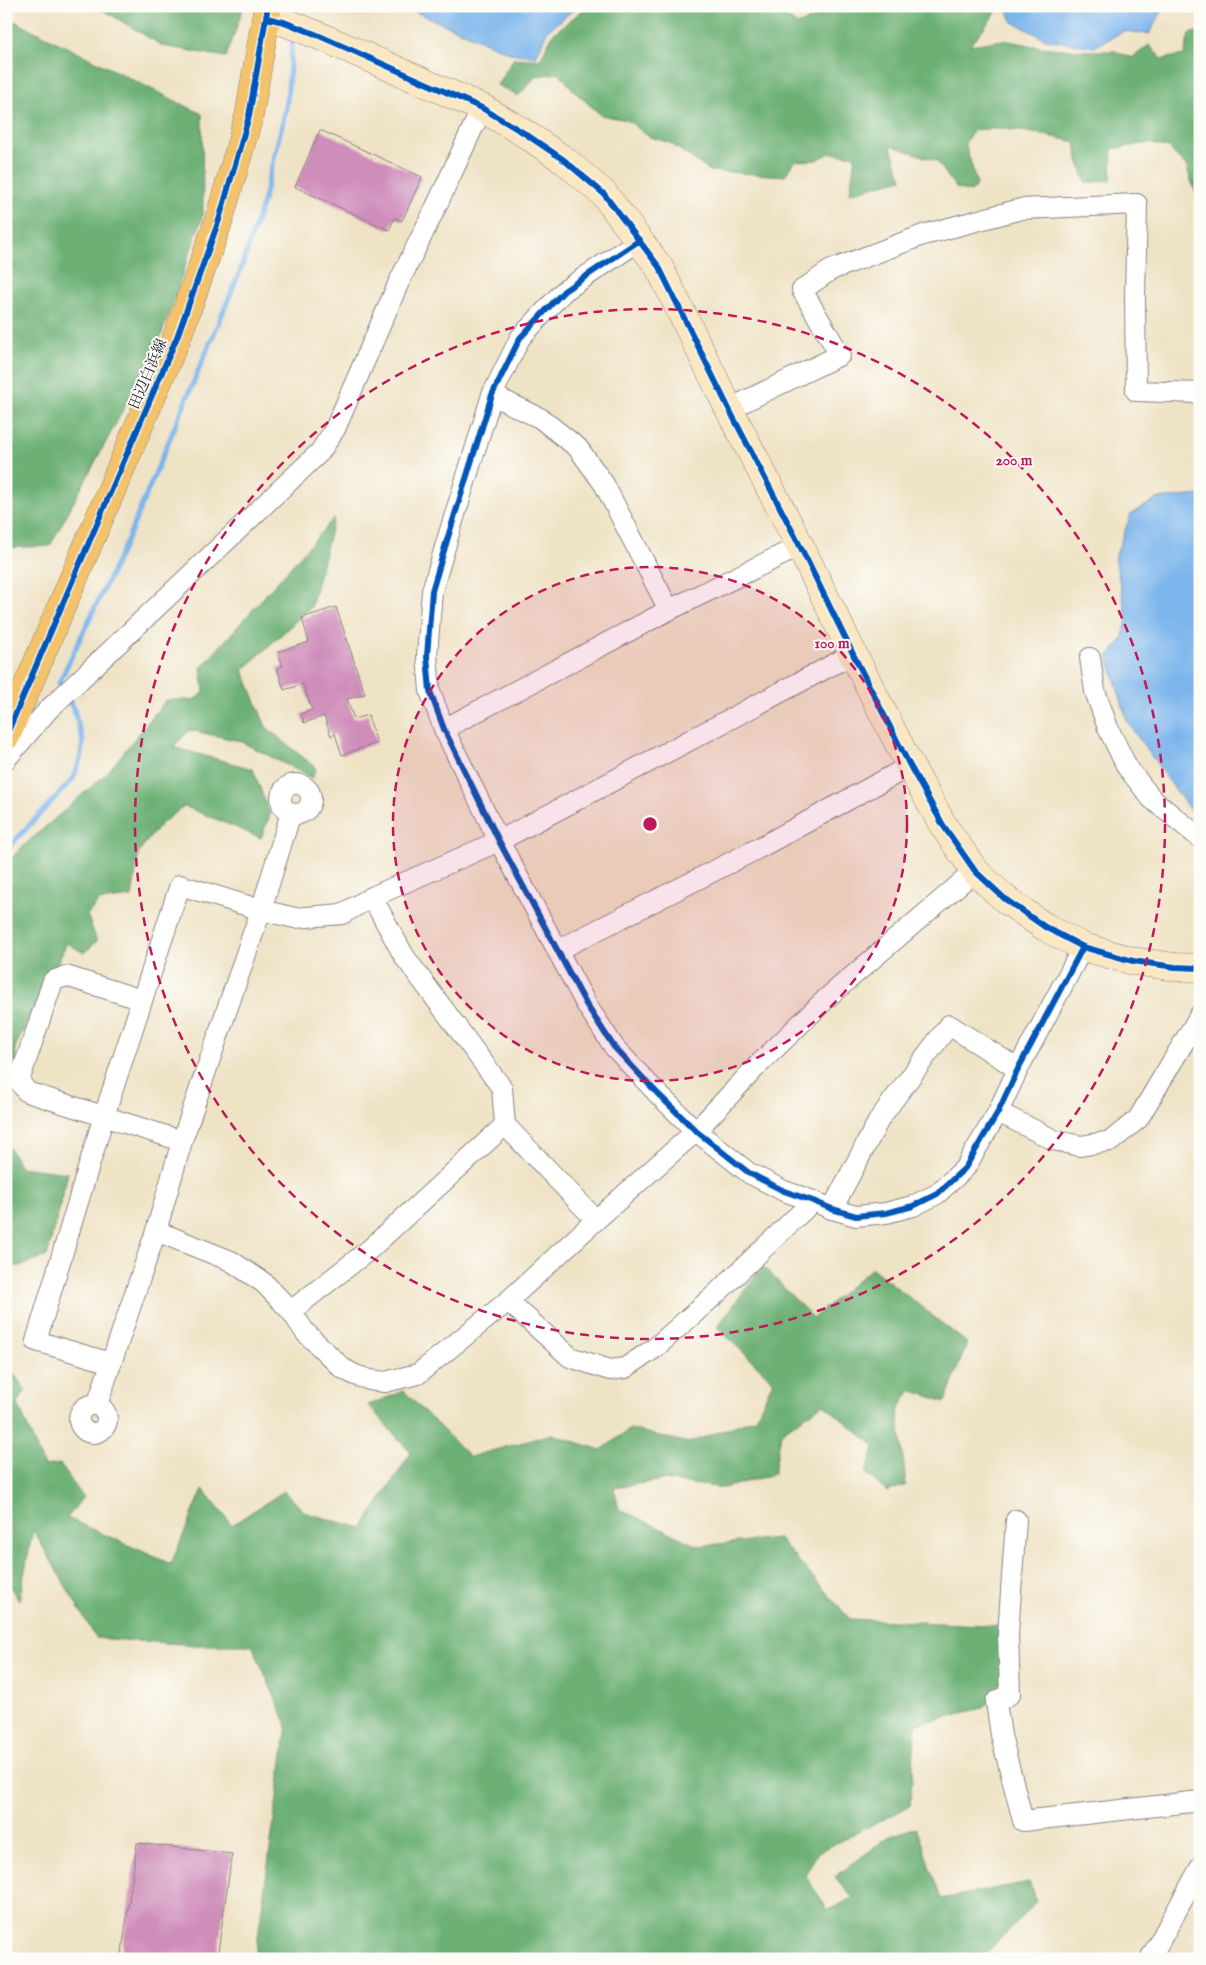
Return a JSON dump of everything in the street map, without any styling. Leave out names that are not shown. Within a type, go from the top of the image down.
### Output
[{"type":"main road","name":"田辺白浜線","points":[[6,736],[177,337],[219,220],[249,116],[272,15]]},
{"type":"street","points":[[272,15],[482,108],[564,160],[604,194],[659,267],[910,766],[943,825],[975,871],[1005,898],[1045,927],[1083,947],[1133,961],[1175,968],[1200,968]]},
{"type":"street","points":[[6,759],[48,710],[320,452],[335,429],[399,282],[482,108]]},
{"type":"street","points":[[729,409],[840,354],[802,290],[831,270],[923,235],[1021,209],[1137,204],[1135,295],[1136,390],[1200,393]]},
{"type":"street","points":[[640,240],[564,291],[520,338],[492,395],[432,591],[427,656],[430,691],[444,728],[499,841],[586,1004],[614,1047],[658,1094],[696,1131],[749,1173],[784,1191],[832,1209],[856,1216],[886,1213],[913,1206],[937,1194],[964,1168],[998,1112],[1018,1069],[1083,947]]},
{"type":"street","points":[[492,395],[540,418],[578,448],[604,484],[669,610]]},
{"type":"street","points":[[444,728],[669,610],[800,546]]},
{"type":"street","points":[[111,1363],[36,1341],[104,1116],[180,885],[261,910],[295,918],[342,914],[372,897],[499,841],[853,654]]},
{"type":"street","points":[[1090,658],[1095,691],[1108,728],[1127,767],[1152,799],[1200,838]]},
{"type":"street","points":[[558,950],[759,848],[910,766]]},
{"type":"street","points":[[97,1405],[156,1231],[182,1141],[261,910],[291,813]]},
{"type":"street","points":[[156,1231],[231,1261],[264,1283],[291,1311],[305,1332],[342,1368],[370,1380],[385,1382],[418,1374],[508,1301],[696,1131],[757,1066],[828,997],[975,871]]},
{"type":"street","points":[[372,897],[404,956],[502,1088],[505,1125],[596,1220]]},
{"type":"street","points":[[142,1000],[66,976],[53,981],[20,1081],[27,1092],[182,1141]]},
{"type":"street","points":[[998,1112],[1054,1140],[1080,1146],[1111,1141],[1138,1119],[1200,1015]]},
{"type":"street","points":[[832,1209],[880,1118],[949,1025],[1018,1069]]},
{"type":"street","points":[[291,1311],[368,1250],[505,1125]]},
{"type":"street","points":[[508,1301],[570,1357],[610,1370],[625,1368],[655,1348],[710,1299],[813,1201]]},
{"type":"street","points":[[1016,1520],[1008,1634],[1010,1694],[996,1702],[1001,1734],[1023,1821],[1200,1801]]},
{"type":"street","points":[[1150,1959],[1200,1868]]},
{"type":"green space","points":[[96,6],[244,6],[226,57],[163,46]]},
{"type":"green space","points":[[588,6],[775,6],[797,25],[820,16],[828,6],[996,6],[995,14],[970,45],[1003,40],[1040,47],[1086,51],[1115,51],[1132,58],[1149,45],[1162,59],[1184,55],[1189,34],[1200,31],[1200,205],[1186,166],[1169,148],[1149,143],[1112,149],[1111,180],[1086,183],[1078,160],[1075,142],[1012,130],[974,130],[965,143],[977,184],[971,192],[956,188],[937,161],[890,145],[902,179],[850,193],[855,156],[830,153],[817,160],[794,161],[785,176],[710,171],[670,143],[650,137],[627,120],[601,115],[576,93],[559,73],[536,76],[518,96],[497,85],[514,58],[540,60],[553,34]]},
{"type":"green space","points":[[6,17],[202,114],[203,215],[158,345],[50,546],[6,548]]},
{"type":"green space","points":[[334,518],[311,607],[243,670],[266,727],[316,768],[312,778],[240,741],[190,730],[173,747],[253,769],[270,815],[261,838],[184,806],[161,824],[139,851],[132,897],[99,901],[87,915],[97,941],[84,953],[67,943],[15,1047],[17,1071],[6,1095],[6,865],[20,849],[106,774],[166,700],[193,700],[204,693],[201,668]]},
{"type":"green space","points":[[6,1141],[20,1167],[68,1173],[47,1256],[19,1266],[6,1268]]},
{"type":"green space","points":[[763,1266],[813,1318],[872,1268],[967,1343],[945,1402],[911,1390],[898,1410],[906,1485],[887,1492],[866,1473],[875,1446],[823,1404],[781,1433],[774,1474],[724,1488],[662,1480],[614,1488],[619,1509],[698,1546],[778,1538],[850,1619],[1004,1626],[1007,1693],[992,1698],[983,1708],[916,1724],[910,1806],[818,1852],[805,1875],[828,1910],[853,1898],[835,1877],[888,1837],[916,1827],[941,1899],[1029,1882],[1037,1902],[980,1959],[255,1959],[287,1725],[252,1645],[195,1645],[96,1638],[33,1530],[19,1601],[6,1580],[6,1363],[26,1391],[17,1402],[44,1466],[60,1464],[83,1497],[67,1518],[171,1564],[203,1489],[232,1525],[284,1491],[306,1513],[362,1528],[411,1453],[368,1405],[404,1391],[470,1457],[552,1434],[601,1450],[630,1429],[689,1443],[756,1418],[773,1381],[717,1327]]},
{"type":"water","points":[[402,6],[578,6],[547,31],[536,57],[510,53]]},
{"type":"water","points":[[1005,6],[1165,6],[1149,34],[1124,31],[1094,47],[1045,39],[1013,22]]},
{"type":"water","points":[[1200,495],[1200,817],[1189,809],[1128,723],[1108,657],[1122,640],[1127,620],[1115,558],[1131,514],[1157,499]]},
{"type":"building","points":[[320,130],[422,177],[402,221],[395,218],[389,230],[295,187]]},
{"type":"building","points":[[336,607],[365,694],[347,699],[354,719],[368,715],[377,743],[342,755],[335,734],[331,736],[324,716],[304,723],[301,714],[312,710],[303,684],[284,690],[277,668],[283,666],[278,652],[309,642],[302,618]]},
{"type":"building","points":[[137,1843],[232,1854],[217,1959],[121,1959]]},
{"type":"waterway","points":[[295,17],[296,6]]},
{"type":"waterway","points":[[63,689],[59,683],[128,538],[239,274],[263,202],[286,109],[293,33]]},
{"type":"waterway","points":[[6,850],[73,779],[80,760],[83,741],[74,710],[68,699]]},
{"type":"cycle path","points":[[6,736],[177,337],[219,220],[249,116],[268,6]]},
{"type":"cycle path","points":[[266,18],[284,22],[315,34],[482,108],[564,160],[604,194],[659,267],[910,766],[943,825],[975,871],[1005,899],[1045,927],[1083,947],[1133,961],[1175,967],[1200,968]]},
{"type":"cycle path","points":[[640,240],[564,291],[520,338],[492,395],[432,591],[427,656],[430,691],[444,729],[499,841],[586,1004],[614,1047],[658,1094],[696,1131],[749,1173],[784,1191],[832,1209],[856,1216],[886,1213],[913,1206],[937,1194],[965,1168],[998,1112],[1018,1069],[1083,947]]}]
